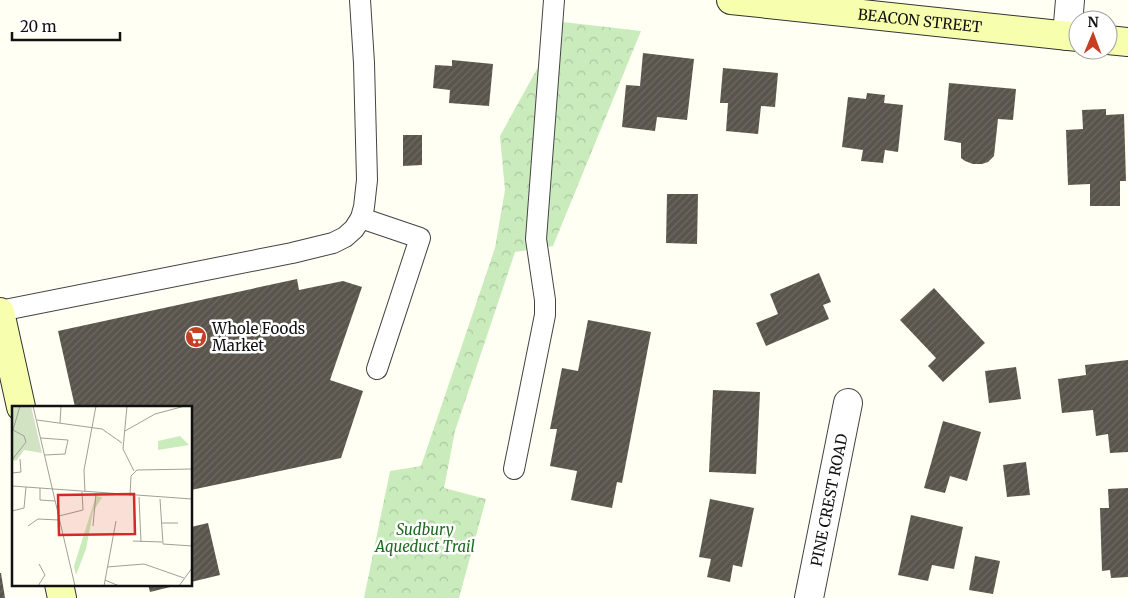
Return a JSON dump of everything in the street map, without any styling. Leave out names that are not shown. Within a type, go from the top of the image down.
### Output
[{"type":"main road","name":"BEACON STREET","points":[[731,0],[1068,36]]},
{"type":"main road","points":[[0,312],[5,360],[21,406]]},
{"type":"street","name":"PINE CREST ROAD","points":[[809,598],[848,403]]},
{"type":"lane","points":[[0,312],[318,246],[345,237],[354,229],[360,218],[364,207],[367,180],[364,63],[360,0]]},
{"type":"lane","points":[[514,469],[545,315],[545,300],[536,239],[554,0]]},
{"type":"lane","points":[[360,218],[420,238],[377,369]]},
{"type":"green space","name":"Sudbury Aqueduct Trail","points":[[563,22],[641,31],[553,246],[515,252],[455,431],[444,488],[486,499],[459,598],[364,598],[390,471],[421,466],[495,248],[505,190],[500,136]]},
{"type":"building","points":[[643,53],[694,59],[687,120],[657,117],[655,131],[622,127],[626,85],[640,86]]},
{"type":"building","points":[[452,60],[493,64],[489,106],[449,103],[450,90],[433,88],[435,65],[452,66]]},
{"type":"building","points":[[723,68],[778,73],[775,107],[761,106],[758,134],[726,131],[728,103],[720,103]]},
{"type":"building","points":[[949,83],[1016,89],[1013,120],[998,119],[994,156],[988,162],[973,164],[965,161],[961,158],[961,143],[944,140]]},
{"type":"building","points":[[867,93],[885,95],[884,103],[903,105],[898,152],[885,150],[883,163],[861,161],[863,150],[842,147],[848,97],[866,99]]},
{"type":"building","points":[[1106,109],[1106,115],[1124,114],[1126,181],[1120,181],[1120,206],[1090,206],[1090,184],[1068,185],[1066,130],[1083,129],[1082,110]]},
{"type":"building","points":[[403,135],[422,135],[422,165],[403,166]]},
{"type":"building","points":[[667,194],[698,194],[697,244],[666,243]]},
{"type":"building","points":[[819,273],[831,302],[823,305],[829,319],[766,346],[756,323],[778,314],[770,294]]},
{"type":"building","points":[[297,279],[299,290],[343,281],[362,287],[330,380],[363,391],[341,458],[192,490],[192,406],[75,406],[58,331]]},
{"type":"building","points":[[934,288],[985,343],[943,382],[928,366],[936,358],[900,320]]},
{"type":"building","points":[[588,320],[651,332],[622,483],[617,482],[612,508],[571,500],[577,471],[550,466],[557,429],[550,429],[562,368],[578,371]]},
{"type":"building","points":[[1128,360],[1128,452],[1110,453],[1108,434],[1096,436],[1093,410],[1062,413],[1058,379],[1086,375],[1085,365]]},
{"type":"building","points":[[1016,367],[1021,399],[989,403],[985,371]]},
{"type":"building","points":[[713,390],[760,392],[756,474],[709,472]]},
{"type":"building","points":[[943,421],[981,432],[967,481],[950,476],[945,493],[924,488]]},
{"type":"building","points":[[1026,462],[1030,495],[1007,497],[1003,465]]},
{"type":"building","points":[[1128,488],[1128,577],[1111,578],[1110,570],[1102,571],[1100,508],[1109,508],[1108,489]]},
{"type":"building","points":[[710,499],[754,508],[742,567],[733,565],[730,582],[707,577],[711,559],[699,557]]},
{"type":"building","points":[[911,515],[963,527],[954,569],[932,565],[928,581],[898,575]]},
{"type":"building","points":[[208,523],[220,575],[192,582],[192,527]]},
{"type":"building","points":[[975,556],[1000,561],[993,594],[969,590]]},
{"type":"building","points":[[1,573],[5,598],[0,598]]},
{"type":"building","points":[[148,586],[174,586],[150,592]]},
{"type":"place","name":"Whole Foods Market","points":[[196,337]]}]
